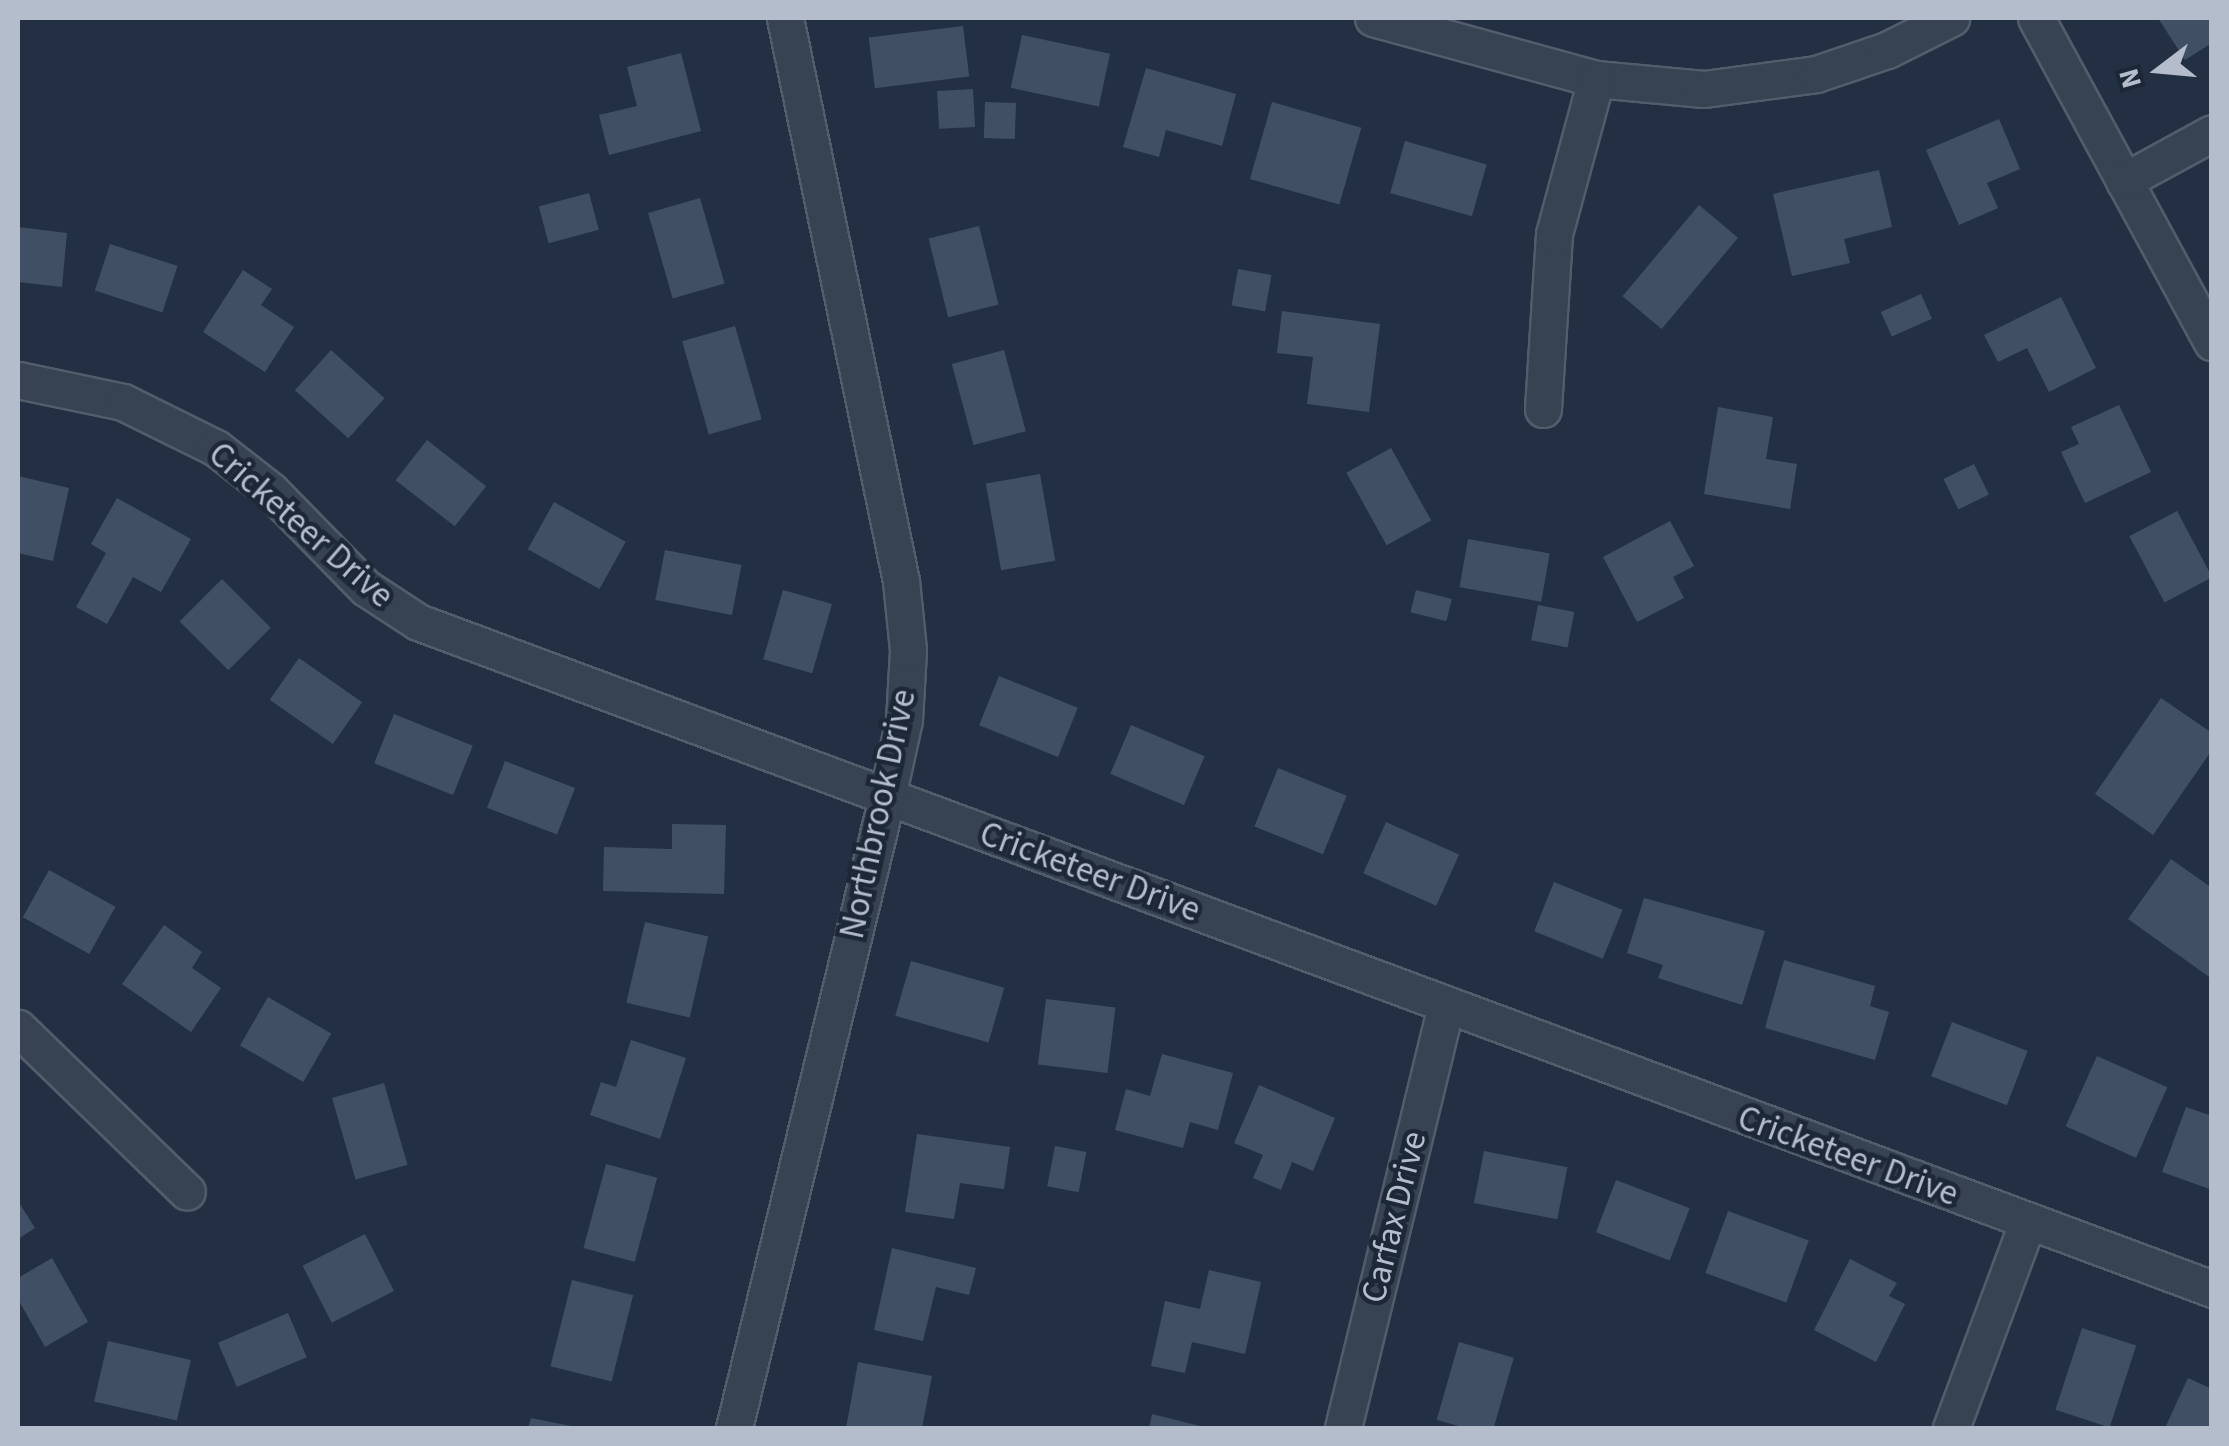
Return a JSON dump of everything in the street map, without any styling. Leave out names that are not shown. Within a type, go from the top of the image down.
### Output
[{"type":"street","name":"Northbrook Drive","points":[[734,1428],[887,797],[905,702],[901,580],[785,18]]},
{"type":"street","points":[[1374,18],[1596,79],[1704,89],[1779,82],[1886,50],[1951,18]]},
{"type":"street","points":[[2036,18],[2212,342]]},
{"type":"street","points":[[1542,409],[1554,234],[1596,79]]},
{"type":"street","points":[[2124,181],[2212,133]]},
{"type":"street","name":"Cricketeer Drive","points":[[18,380],[123,402],[216,448],[272,491],[354,578],[418,622],[2212,1289]]},
{"type":"street","name":"Carfax Drive","points":[[1343,1428],[1446,1005]]},
{"type":"street","points":[[18,1028],[187,1192]]},
{"type":"street","points":[[1951,1428],[2028,1221]]},
{"type":"building","points":[[2158,18],[2212,18],[2212,43],[2185,60]]},
{"type":"building","points":[[963,26],[969,77],[875,88],[869,38]]},
{"type":"building","points":[[1022,35],[1110,54],[1099,107],[1011,88]]},
{"type":"building","points":[[681,53],[701,131],[609,155],[599,115],[637,106],[627,67]]},
{"type":"building","points":[[1146,68],[1236,94],[1222,146],[1166,130],[1159,157],[1123,147]]},
{"type":"building","points":[[973,89],[975,127],[939,129],[937,91]]},
{"type":"building","points":[[985,102],[1016,103],[1015,139],[984,138]]},
{"type":"building","points":[[1272,102],[1361,128],[1339,205],[1250,179]]},
{"type":"building","points":[[1999,119],[2020,169],[1987,183],[1998,208],[1959,225],[1926,150]]},
{"type":"building","points":[[1405,141],[1487,164],[1472,216],[1390,193]]},
{"type":"building","points":[[1879,170],[1892,227],[1844,239],[1850,263],[1792,276],[1773,194]]},
{"type":"building","points":[[589,193],[599,230],[549,243],[539,206]]},
{"type":"building","points":[[700,198],[725,284],[673,298],[648,213]]},
{"type":"building","points":[[1699,205],[1738,238],[1662,329],[1623,296]]},
{"type":"building","points":[[979,226],[999,305],[948,317],[929,239]]},
{"type":"building","points":[[18,227],[67,233],[62,287],[18,282]]},
{"type":"building","points":[[110,244],[178,266],[162,313],[95,291]]},
{"type":"building","points":[[1238,269],[1271,275],[1265,311],[1232,305]]},
{"type":"building","points":[[243,270],[272,289],[261,305],[294,327],[265,372],[203,332]]},
{"type":"building","points":[[1921,294],[1932,319],[1892,337],[1881,312]]},
{"type":"building","points":[[2061,297],[2096,368],[2049,392],[2027,348],[1998,362],[1984,335]]},
{"type":"building","points":[[1282,311],[1380,324],[1369,412],[1307,404],[1313,357],[1277,353]]},
{"type":"building","points":[[735,326],[762,419],[709,434],[682,341]]},
{"type":"building","points":[[331,350],[385,398],[348,438],[295,390]]},
{"type":"building","points":[[1004,350],[1026,431],[974,445],[952,364]]},
{"type":"building","points":[[2119,405],[2151,472],[2085,503],[2061,452],[2079,444],[2071,427]]},
{"type":"building","points":[[1718,407],[1773,417],[1766,459],[1797,464],[1790,509],[1704,494]]},
{"type":"building","points":[[427,440],[486,486],[455,526],[396,480]]},
{"type":"building","points":[[1391,448],[1431,521],[1387,545],[1346,473]]},
{"type":"building","points":[[1974,464],[1989,495],[1958,509],[1943,479]]},
{"type":"building","points":[[1040,474],[1055,561],[1001,570],[986,484]]},
{"type":"building","points":[[18,476],[69,488],[53,561],[18,553]]},
{"type":"building","points":[[117,498],[191,539],[161,592],[133,577],[107,624],[76,607],[106,553],[91,544]]},
{"type":"building","points":[[554,502],[626,542],[600,589],[528,549]]},
{"type":"building","points":[[2177,511],[2212,577],[2165,603],[2129,536]]},
{"type":"building","points":[[1670,521],[1694,566],[1673,577],[1684,598],[1637,622],[1603,557]]},
{"type":"building","points":[[1468,539],[1550,553],[1541,602],[1459,587]]},
{"type":"building","points":[[665,550],[742,565],[732,615],[655,600]]},
{"type":"building","points":[[222,579],[271,628],[228,670],[180,621]]},
{"type":"building","points":[[783,590],[832,604],[812,673],[763,659]]},
{"type":"building","points":[[1416,590],[1452,599],[1446,621],[1410,612]]},
{"type":"building","points":[[1538,605],[1574,612],[1567,647],[1531,640]]},
{"type":"building","points":[[299,658],[362,702],[333,744],[270,700]]},
{"type":"building","points":[[999,676],[1078,708],[1058,757],[979,725]]},
{"type":"building","points":[[2161,698],[2212,733],[2212,750],[2153,835],[2095,794]]},
{"type":"building","points":[[394,714],[473,746],[453,795],[374,763]]},
{"type":"building","points":[[1131,725],[1205,756],[1184,805],[1110,774]]},
{"type":"building","points":[[505,761],[575,788],[557,835],[487,808]]},
{"type":"building","points":[[1278,768],[1347,796],[1323,854],[1254,826]]},
{"type":"building","points":[[1386,822],[1459,855],[1436,906],[1363,873]]},
{"type":"building","points":[[672,824],[726,825],[724,894],[603,891],[604,847],[672,849]]},
{"type":"building","points":[[2171,859],[2212,888],[2212,979],[2128,919]]},
{"type":"building","points":[[49,870],[115,907],[89,954],[23,917]]},
{"type":"building","points":[[1554,882],[1623,910],[1603,959],[1534,931]]},
{"type":"building","points":[[1644,898],[1765,931],[1742,1005],[1658,978],[1663,965],[1627,953]]},
{"type":"building","points":[[645,922],[708,937],[690,1017],[626,1003]]},
{"type":"building","points":[[164,925],[202,952],[192,968],[221,988],[191,1032],[122,984]]},
{"type":"building","points":[[1784,960],[1875,986],[1870,1006],[1889,1012],[1875,1060],[1765,1028]]},
{"type":"building","points":[[911,961],[1004,988],[989,1043],[895,1016]]},
{"type":"building","points":[[268,997],[331,1034],[303,1082],[240,1045]]},
{"type":"building","points":[[1046,999],[1115,1008],[1107,1073],[1038,1065]]},
{"type":"building","points":[[1952,1022],[2028,1051],[2007,1105],[1931,1076]]},
{"type":"building","points":[[631,1040],[686,1058],[660,1139],[590,1115],[601,1082],[616,1087]]},
{"type":"building","points":[[1162,1054],[1233,1073],[1218,1130],[1190,1122],[1183,1148],[1115,1130],[1126,1089],[1150,1096]]},
{"type":"building","points":[[2097,1056],[2167,1087],[2136,1158],[2066,1126]]},
{"type":"building","points":[[384,1083],[407,1165],[356,1180],[332,1098]]},
{"type":"building","points":[[1259,1085],[1335,1118],[1313,1171],[1292,1162],[1281,1190],[1253,1178],[1263,1155],[1234,1143]]},
{"type":"building","points":[[2186,1107],[2212,1116],[2212,1190],[2162,1172]]},
{"type":"building","points":[[917,1134],[1010,1147],[1004,1189],[960,1183],[954,1219],[905,1212]]},
{"type":"building","points":[[1055,1146],[1086,1152],[1079,1192],[1047,1186]]},
{"type":"building","points":[[1484,1151],[1567,1167],[1557,1219],[1474,1203]]},
{"type":"building","points":[[606,1164],[657,1178],[635,1262],[583,1248]]},
{"type":"building","points":[[1616,1180],[1690,1208],[1670,1261],[1596,1232]]},
{"type":"building","points":[[18,1201],[35,1228],[18,1239]]},
{"type":"building","points":[[1728,1211],[1809,1240],[1786,1302],[1705,1273]]},
{"type":"building","points":[[365,1234],[394,1291],[332,1323],[303,1266]]},
{"type":"building","points":[[892,1248],[976,1268],[969,1295],[936,1287],[923,1341],[874,1330]]},
{"type":"building","points":[[52,1258],[88,1322],[45,1347],[18,1299],[18,1278]]},
{"type":"building","points":[[1850,1259],[1897,1283],[1889,1296],[1905,1304],[1876,1362],[1814,1330]]},
{"type":"building","points":[[1209,1270],[1261,1282],[1245,1354],[1192,1342],[1185,1373],[1151,1366],[1165,1301],[1200,1309]]},
{"type":"building","points":[[572,1280],[633,1295],[612,1382],[550,1366]]},
{"type":"building","points":[[288,1313],[307,1357],[237,1387],[218,1343]]},
{"type":"building","points":[[2082,1328],[2136,1346],[2110,1427],[2055,1410]]},
{"type":"building","points":[[108,1341],[191,1360],[177,1421],[94,1401]]},
{"type":"building","points":[[1459,1342],[1514,1358],[1494,1428],[1465,1428],[1437,1420]]},
{"type":"building","points":[[858,1362],[932,1376],[922,1428],[846,1428]]},
{"type":"building","points":[[2188,1378],[2212,1389],[2212,1428],[2165,1428]]},
{"type":"building","points":[[1152,1414],[1204,1427],[1204,1428],[1149,1428]]},
{"type":"building","points":[[531,1418],[576,1427],[576,1428],[528,1428]]}]
